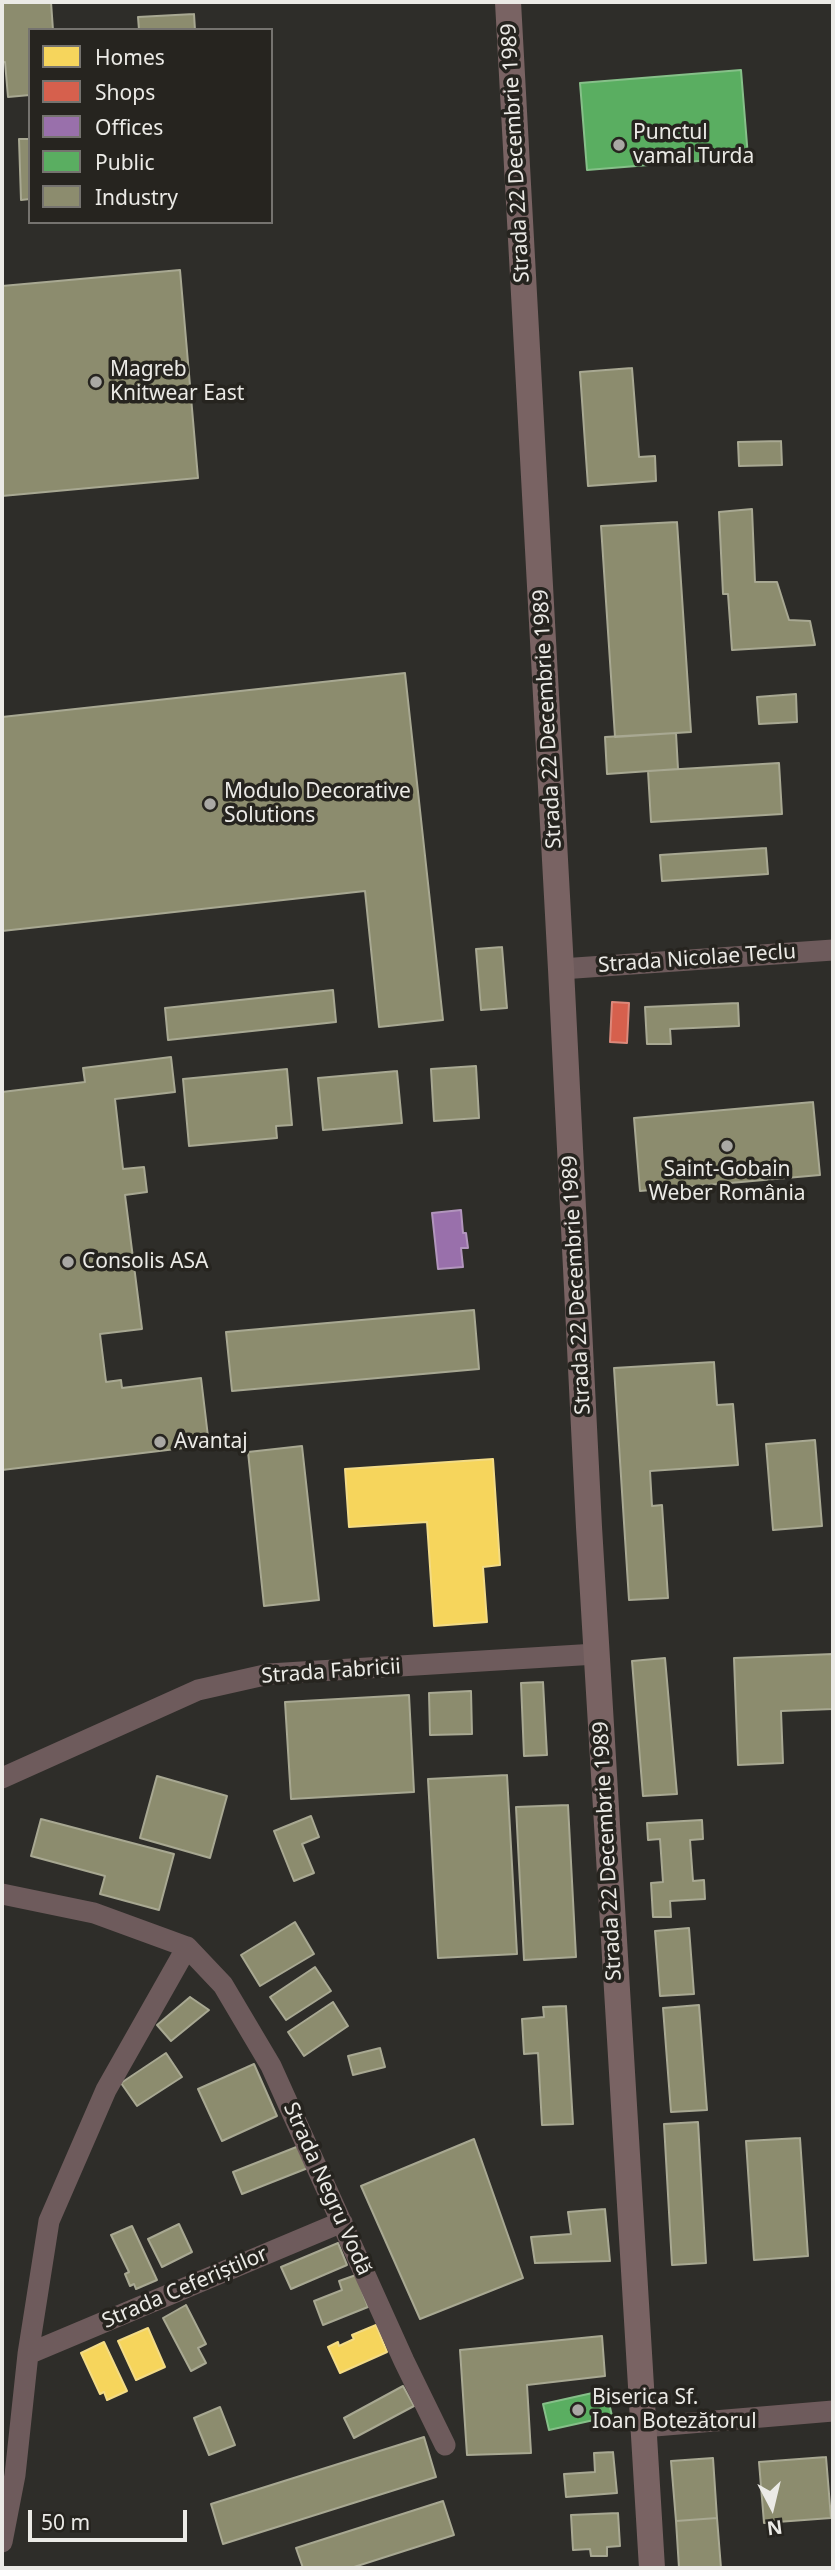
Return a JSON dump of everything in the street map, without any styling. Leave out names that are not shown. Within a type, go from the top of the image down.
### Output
[{"type":"main road","name":"Strada 22 Decembrie 1989","points":[[508,2],[596,1654],[652,2568]]},
{"type":"street","name":"Strada Nicolae Teclu","points":[[561,969],[833,950]]},
{"type":"street","name":"Strada Fabricii","points":[[2,1778],[198,1690],[269,1674],[596,1654]]},
{"type":"street","points":[[2,1894],[94,1913],[187,1947],[106,2090],[49,2221],[27,2354],[15,2475],[2,2542]]},
{"type":"street","name":"Strada Negru Vodă","points":[[187,1947],[223,1985],[271,2066],[404,2361],[445,2445]]},
{"type":"street","name":"Strada Ceferiștilor","points":[[27,2354],[342,2222]]},
{"type":"street","points":[[643,2427],[833,2411]]},
{"type":"building: Homes","points":[[493,1459],[500,1565],[483,1567],[487,1622],[434,1626],[427,1522],[349,1527],[345,1469]]},
{"type":"building: Homes","points":[[376,2325],[387,2352],[340,2373],[328,2347],[338,2342],[339,2346],[354,2339],[352,2335]]},
{"type":"building: Homes","points":[[148,2328],[165,2367],[136,2380],[118,2341]]},
{"type":"building: Homes","points":[[104,2342],[127,2391],[107,2400],[104,2392],[100,2394],[81,2353]]},
{"type":"building: Shops","points":[[612,1002],[629,1003],[627,1043],[610,1042]]},
{"type":"building: Offices","points":[[461,1210],[463,1233],[466,1233],[468,1248],[461,1248],[463,1267],[438,1269],[432,1213]]},
{"type":"building: Public","points":[[741,70],[748,157],[587,170],[580,83]]},
{"type":"building: Public","name":"Biserica Sf. Ioan Botezătorul","points":[[606,2390],[612,2416],[549,2430],[543,2404]]},
{"type":"building: Industry","points":[[2,2],[51,2],[53,28],[28,28],[28,95],[8,97],[5,62],[2,62]]},
{"type":"building: Industry","points":[[194,14],[195,28],[139,28],[138,17]]},
{"type":"building: Industry","points":[[19,139],[28,139],[28,199],[21,200]]},
{"type":"building: Industry","name":"Magreb Knitwear East","points":[[180,270],[198,478],[2,496],[2,286]]},
{"type":"building: Industry","points":[[632,368],[639,457],[655,456],[656,481],[588,486],[580,372]]},
{"type":"building: Industry","points":[[781,441],[782,465],[739,466],[738,442]]},
{"type":"building: Industry","points":[[752,509],[755,582],[777,582],[789,620],[810,621],[815,645],[732,650],[728,594],[723,594],[719,512]]},
{"type":"building: Industry","points":[[677,522],[691,732],[615,737],[601,526]]},
{"type":"building: Industry","name":"Modulo Decorative Solutions","points":[[405,673],[443,1020],[379,1027],[365,891],[2,931],[2,717]]},
{"type":"building: Industry","points":[[796,694],[797,722],[759,724],[757,697]]},
{"type":"building: Industry","points":[[676,733],[678,769],[607,774],[605,737]]},
{"type":"building: Industry","points":[[779,763],[782,814],[651,822],[648,771]]},
{"type":"building: Industry","points":[[766,848],[768,874],[662,881],[660,855]]},
{"type":"building: Industry","points":[[502,947],[507,1008],[481,1010],[476,949]]},
{"type":"building: Industry","points":[[333,990],[336,1022],[168,1040],[165,1008]]},
{"type":"building: Industry","points":[[738,1003],[739,1026],[670,1029],[671,1044],[647,1044],[645,1007]]},
{"type":"building: Industry","name":"Consolis ASA","points":[[171,1057],[175,1092],[115,1099],[123,1169],[144,1167],[147,1192],[125,1195],[142,1329],[100,1334],[106,1382],[121,1380],[122,1388],[201,1378],[209,1445],[2,1470],[2,1092],[85,1082],[83,1068]]},
{"type":"building: Industry","points":[[476,1066],[479,1118],[434,1121],[431,1069]]},
{"type":"building: Industry","points":[[287,1069],[292,1125],[276,1126],[277,1138],[189,1146],[183,1079]]},
{"type":"building: Industry","points":[[397,1071],[402,1123],[323,1130],[318,1078]]},
{"type":"building: Industry","name":"Saint-Gobain Weber România","points":[[813,1102],[820,1175],[640,1191],[634,1118]]},
{"type":"building: Industry","points":[[474,1310],[479,1369],[232,1391],[226,1332]]},
{"type":"building: Industry","points":[[714,1362],[717,1405],[733,1404],[738,1465],[650,1471],[652,1506],[662,1505],[668,1598],[629,1600],[614,1368]]},
{"type":"building: Industry","points":[[815,1440],[822,1526],[773,1530],[766,1444]]},
{"type":"building: Industry","points":[[302,1446],[319,1600],[264,1606],[248,1452]]},
{"type":"building: Industry","points":[[833,1654],[833,1709],[781,1711],[783,1763],[738,1765],[734,1658]]},
{"type":"building: Industry","points":[[665,1658],[677,1794],[643,1796],[632,1661]]},
{"type":"building: Industry","points":[[543,1682],[547,1755],[524,1756],[521,1683]]},
{"type":"building: Industry","points":[[471,1691],[472,1734],[430,1735],[429,1693]]},
{"type":"building: Industry","points":[[409,1695],[414,1792],[291,1799],[285,1702]]},
{"type":"building: Industry","points":[[507,1775],[517,1954],[438,1958],[428,1779]]},
{"type":"building: Industry","points":[[157,1776],[227,1796],[210,1858],[140,1838]]},
{"type":"building: Industry","points":[[568,1805],[576,1957],[524,1960],[516,1807]]},
{"type":"building: Industry","points":[[311,1816],[319,1837],[302,1844],[314,1873],[294,1881],[274,1831]]},
{"type":"building: Industry","points":[[41,1819],[174,1854],[159,1910],[100,1894],[105,1876],[31,1856]]},
{"type":"building: Industry","points":[[702,1820],[703,1839],[690,1840],[693,1881],[704,1880],[705,1899],[670,1901],[671,1917],[653,1917],[651,1883],[663,1882],[660,1839],[648,1840],[647,1823]]},
{"type":"building: Industry","points":[[295,1922],[314,1954],[260,1986],[241,1955]]},
{"type":"building: Industry","points":[[689,1928],[694,1994],[660,1996],[655,1931]]},
{"type":"building: Industry","points":[[315,1967],[331,1991],[286,2020],[270,1997]]},
{"type":"building: Industry","points":[[190,1997],[209,2010],[171,2041],[157,2025]]},
{"type":"building: Industry","points":[[333,2002],[348,2026],[304,2056],[288,2032]]},
{"type":"building: Industry","points":[[699,2005],[707,2110],[671,2112],[663,2008]]},
{"type":"building: Industry","points":[[566,2006],[573,2124],[542,2125],[538,2053],[524,2054],[522,2019],[544,2017],[543,2007]]},
{"type":"building: Industry","points":[[380,2048],[385,2067],[353,2075],[348,2056]]},
{"type":"building: Industry","points":[[166,2053],[182,2077],[137,2106],[121,2083]]},
{"type":"building: Industry","points":[[254,2064],[277,2116],[222,2141],[198,2089]]},
{"type":"building: Industry","points":[[698,2122],[706,2263],[672,2265],[664,2124]]},
{"type":"building: Industry","points":[[800,2138],[808,2256],[754,2260],[746,2141]]},
{"type":"building: Industry","points":[[474,2139],[523,2278],[420,2319],[361,2186]]},
{"type":"building: Industry","points":[[304,2144],[313,2166],[242,2194],[233,2172]]},
{"type":"building: Industry","points":[[605,2209],[610,2261],[535,2263],[531,2237],[571,2234],[568,2212]]},
{"type":"building: Industry","points":[[179,2224],[192,2252],[162,2267],[148,2239]]},
{"type":"building: Industry","points":[[132,2226],[157,2280],[136,2289],[134,2284],[130,2286],[125,2274],[129,2272],[111,2235]]},
{"type":"building: Industry","points":[[338,2243],[347,2265],[291,2289],[281,2267]]},
{"type":"building: Industry","points":[[356,2275],[368,2307],[323,2325],[314,2301],[342,2290],[339,2281]]},
{"type":"building: Industry","points":[[186,2305],[206,2344],[198,2348],[206,2363],[191,2371],[163,2318]]},
{"type":"building: Industry","points":[[602,2336],[605,2376],[527,2385],[531,2453],[467,2455],[460,2350]]},
{"type":"building: Industry","points":[[403,2386],[414,2406],[354,2438],[344,2418]]},
{"type":"building: Industry","points":[[220,2407],[235,2445],[209,2455],[194,2418]]},
{"type":"building: Industry","points":[[424,2437],[436,2477],[223,2544],[211,2504]]},
{"type":"building: Industry","points":[[613,2452],[617,2493],[566,2497],[564,2474],[595,2472],[594,2453]]},
{"type":"building: Industry","points":[[826,2457],[831,2518],[764,2523],[759,2462]]},
{"type":"building: Industry","points":[[713,2458],[717,2518],[676,2521],[671,2461]]},
{"type":"building: Industry","points":[[443,2501],[454,2535],[351,2568],[303,2568],[296,2548]]},
{"type":"building: Industry","points":[[618,2513],[620,2546],[607,2547],[607,2556],[591,2556],[590,2549],[573,2550],[571,2515]]},
{"type":"building: Industry","points":[[717,2518],[721,2568],[679,2568],[676,2521]]},
{"type":"place","name":"Punctul vamal Turda","points":[[619,145]]},
{"type":"place","name":"Magreb Knitwear East","points":[[96,382]]},
{"type":"place","name":"Modulo Decorative Solutions","points":[[210,804]]},
{"type":"place","name":"Saint-Gobain Weber România","points":[[727,1146]]},
{"type":"place","name":"Consolis ASA","points":[[68,1262]]},
{"type":"place","name":"Avantaj","points":[[160,1442]]},
{"type":"place","name":"Biserica Sf. Ioan Botezătorul","points":[[578,2410]]}]
